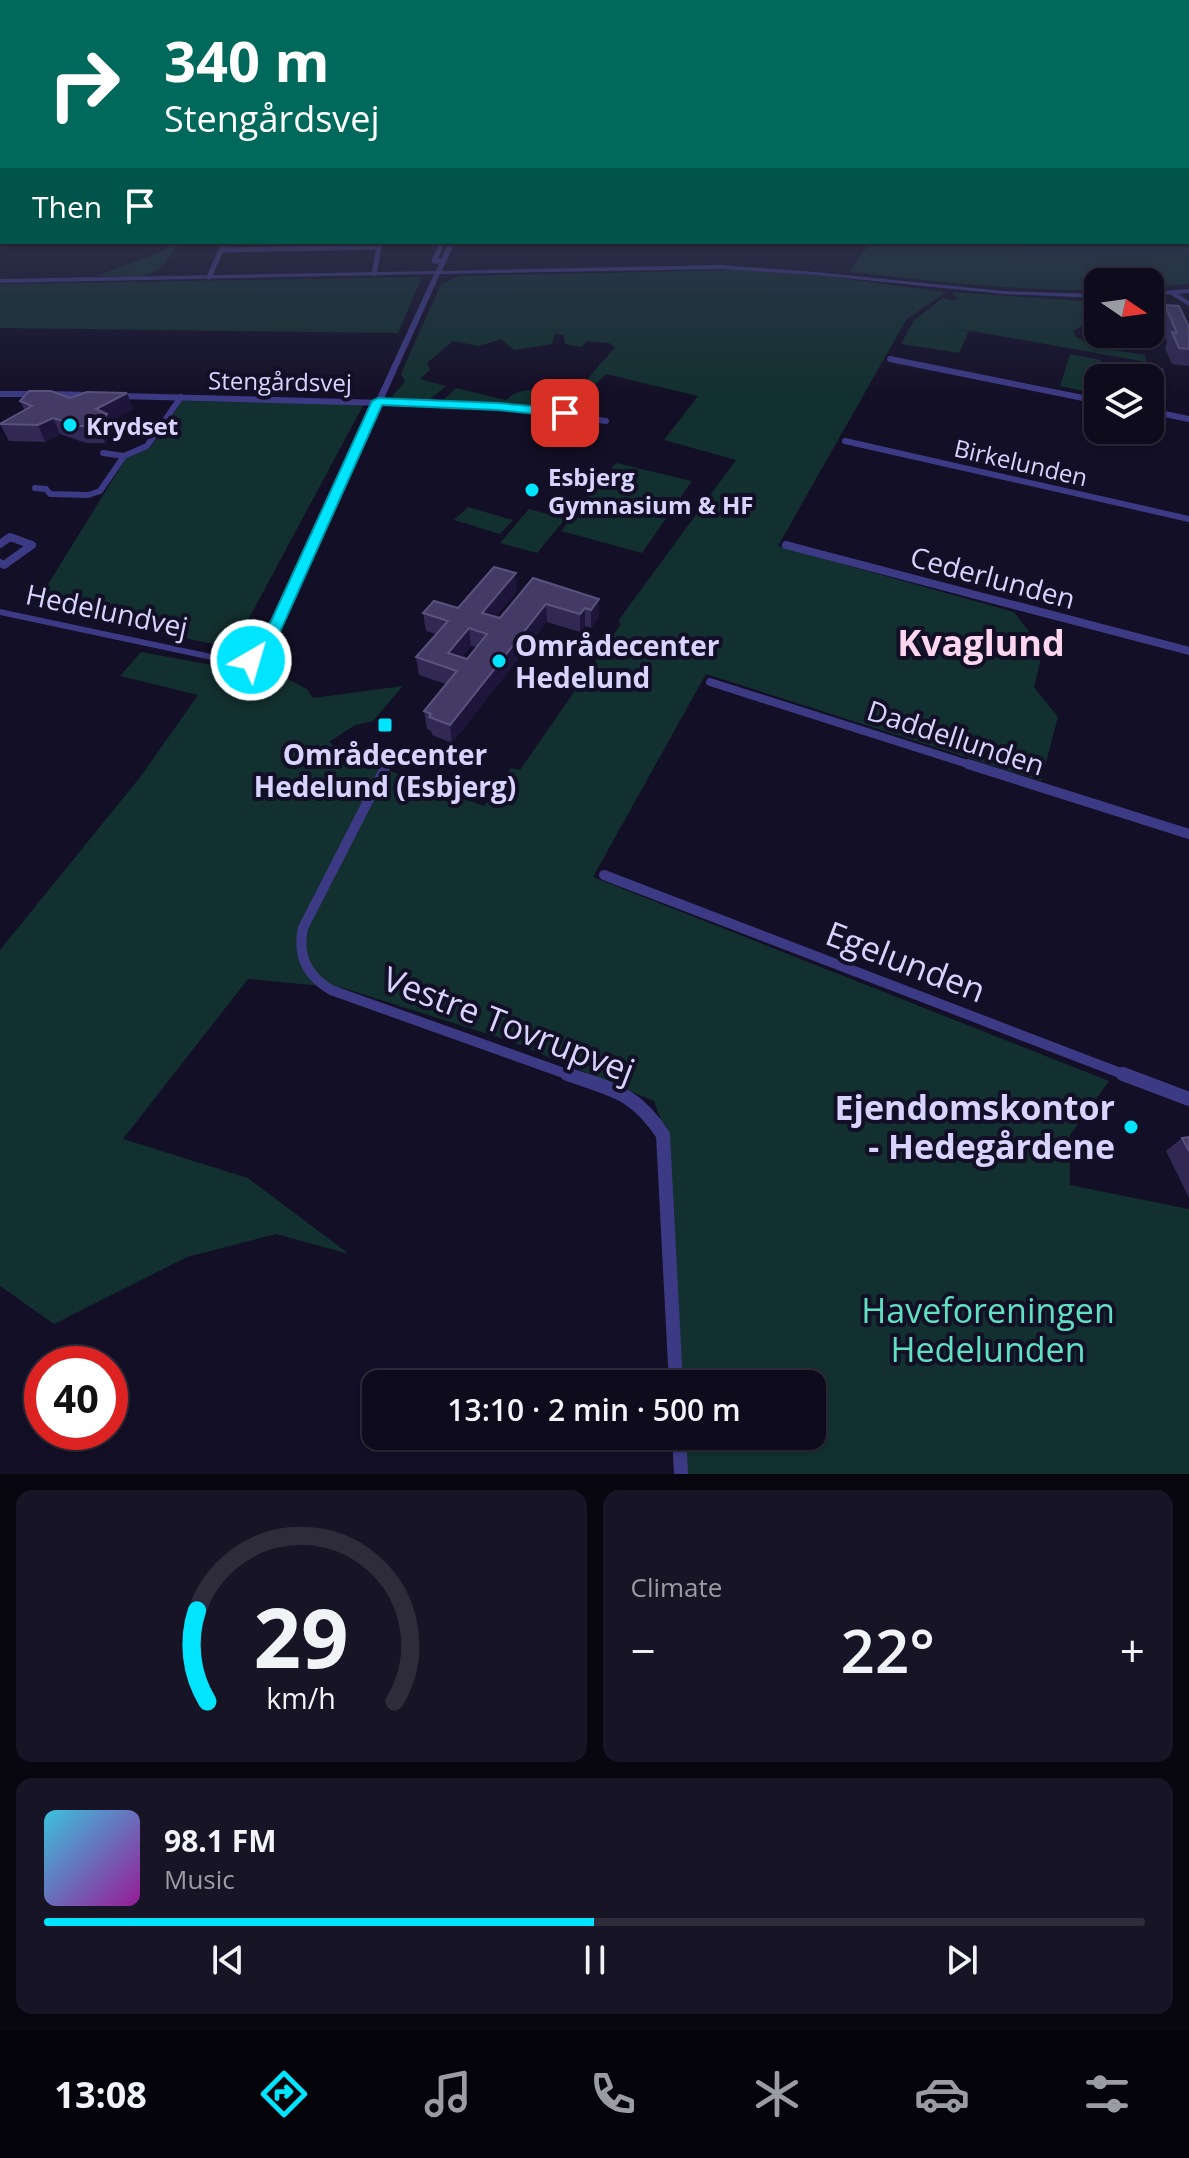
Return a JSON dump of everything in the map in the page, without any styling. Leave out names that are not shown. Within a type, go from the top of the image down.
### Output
[{"type":"street","points":[[209,277],[216,262]]},
{"type":"street","points":[[374,274],[376,262]]},
{"type":"street","points":[[378,401],[443,262]]},
{"type":"street","points":[[0,281],[733,267],[801,271],[994,292],[1084,295]]},
{"type":"street","points":[[1164,293],[1187,292]]},
{"type":"street","points":[[1171,293],[1189,304]]},
{"type":"street","points":[[890,359],[1084,398]]},
{"type":"street","name":"Stengårdsvej","points":[[0,394],[498,406],[606,421]]},
{"type":"street","points":[[103,453],[124,456],[147,446],[181,397]]},
{"type":"street","name":"Hedelundvej","points":[[0,612],[235,662],[251,660],[263,652],[280,619],[378,401]]},
{"type":"street","points":[[1164,414],[1189,419]]},
{"type":"street","name":"Birkelunden","points":[[845,441],[1189,519]]},
{"type":"street","points":[[35,488],[62,494],[88,495],[100,491],[124,456]]},
{"type":"street","name":"Hedelundvej","points":[[0,544],[10,537],[32,545],[4,565],[0,563]]},
{"type":"street","name":"Cederlunden","points":[[786,545],[1189,651]]},
{"type":"street","name":"Daddellunden","points":[[710,682],[1189,834]]},
{"type":"street","name":"Vestre Tovrupvej","points":[[387,764],[303,928],[301,957],[307,971],[317,982],[331,990],[627,1095],[648,1112],[663,1135],[675,1370]]},
{"type":"street","name":"Egelunden","points":[[604,875],[1189,1099]]},
{"type":"street","points":[[680,1450],[681,1474]]},
{"type":"green space","points":[[134,262],[165,262],[146,275],[96,276]]},
{"type":"green space","points":[[856,262],[1189,262],[1189,284],[1164,286],[1164,268],[1084,268],[1084,290],[973,285],[849,272]]},
{"type":"green space","name":"Haveforeningen Hedelunden","points":[[733,270],[822,276],[946,292],[906,320],[778,546],[1014,612],[1043,650],[1034,687],[1058,717],[1041,781],[706,674],[593,877],[1109,1081],[1070,1135],[1070,1185],[1189,1209],[1189,1474],[687,1474],[686,1450],[826,1450],[826,1370],[681,1370],[667,1138],[654,1101],[510,1041],[343,988],[248,979],[123,1139],[248,1178],[349,1254],[276,1234],[187,1257],[54,1324],[0,1286],[0,950],[141,776],[198,695],[120,676],[141,652],[288,679],[307,689],[313,698],[403,686],[373,721],[355,725],[329,742],[344,754],[484,806],[511,768],[520,770],[621,624],[618,621],[736,460],[664,440],[698,396],[606,374],[570,410],[443,400],[456,388],[506,400],[523,391],[552,394],[562,385],[579,389],[615,347],[609,343],[588,341],[581,347],[565,344],[564,335],[555,334],[552,344],[514,350],[501,339],[479,346],[453,341],[427,363],[430,370],[420,379],[446,386],[430,399],[394,398],[392,396],[405,382],[401,374],[441,284],[461,276]]},
{"type":"green space","points":[[422,277],[398,333],[0,328],[0,284]]},
{"type":"green space","points":[[950,292],[1084,301],[1084,325],[1073,331],[1084,341],[1084,348],[1145,355],[1146,362],[944,326],[969,331],[959,353],[901,344],[914,320],[943,298],[953,301],[958,298]]},
{"type":"green space","points":[[1070,354],[1101,360],[1100,364],[1084,364],[1084,391],[1060,386]]},
{"type":"green space","points":[[182,401],[364,404],[233,648],[34,607],[126,458],[150,448]]},
{"type":"green space","points":[[616,463],[692,481],[642,553],[561,531]]},
{"type":"green space","points":[[468,507],[513,520],[500,534],[454,520]]},
{"type":"green space","points":[[529,509],[565,519],[537,553],[500,543]]},
{"type":"building","points":[[1165,305],[1179,306],[1189,327],[1189,349],[1179,348],[1172,332],[1177,333]]},
{"type":"building","points":[[29,391],[51,391],[70,398],[87,392],[127,393],[96,409],[107,414],[98,426],[79,426],[53,418],[38,425],[0,424],[32,406],[20,401]]},
{"type":"building","points":[[494,567],[516,573],[482,613],[500,618],[533,578],[599,599],[591,610],[585,608],[580,614],[546,604],[450,725],[429,717],[431,714],[424,711],[457,671],[416,657],[448,621],[423,613],[434,601],[458,608]],"holes":[[[469,628],[487,634],[467,659],[448,653]]]},
{"type":"building","points":[[1189,1137],[1189,1151],[1182,1138]]},
{"type":"place","name":"Krydset","points":[[70,425]]},
{"type":"place","name":"Esbjerg Gymnasium & HF","points":[[532,490]]},
{"type":"place","name":"Områdecenter Hedelund","points":[[499,661]]},
{"type":"place","name":"Områdecenter Hedelund (Esbjerg)","points":[[385,725]]},
{"type":"place","name":"Ejendomskontor - Hedegårdene","points":[[1131,1127]]},
{"type":"district","name":"Kvaglund","points":[[981,642]]},
{"type":"route","points":[[251,660],[263,652],[280,619],[378,401],[498,406],[565,413]]}]
